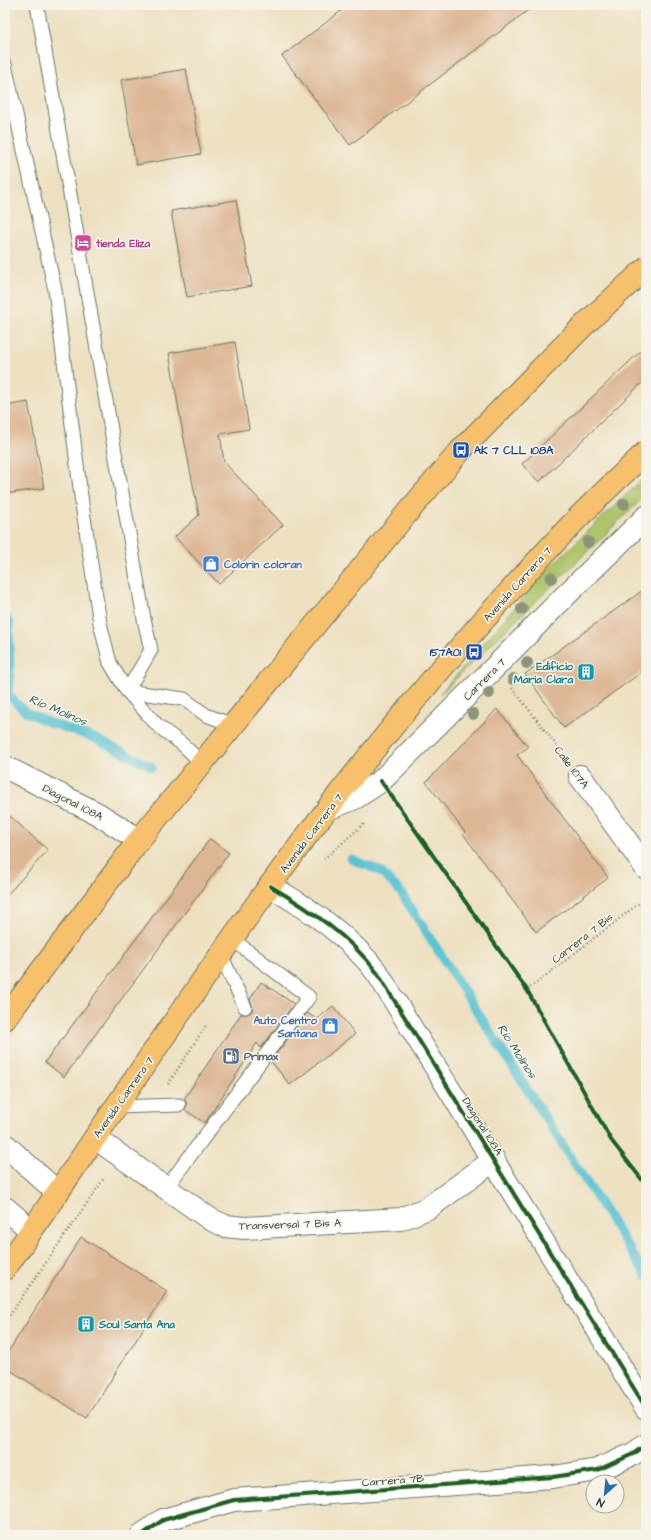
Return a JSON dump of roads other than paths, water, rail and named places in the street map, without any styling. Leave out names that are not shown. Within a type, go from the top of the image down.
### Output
[{"type":"main road","points":[[5,1019],[139,840],[461,450],[583,326],[646,268]]},
{"type":"main road","name":"Avenida Carrera 7","points":[[5,1268],[226,947],[328,809],[428,684],[476,628],[572,524],[646,452]]},
{"type":"street","name":"Carrera 7","points":[[328,809],[355,798],[381,781],[565,596],[646,517]]},
{"type":"street","name":"Diagonal 108A","points":[[5,767],[98,814],[139,840]]},
{"type":"street","name":"Calle 107A","points":[[580,776],[646,868]]},
{"type":"street","name":"Diagonal 108A","points":[[270,886],[293,899],[332,928],[366,958],[378,974],[646,1408]]},
{"type":"street","name":"Transversal 7 Bis A","points":[[95,1138],[210,1219],[225,1226],[245,1228],[401,1219],[428,1208],[494,1160]]},
{"type":"street","points":[[5,1145],[58,1192]]},
{"type":"street","points":[[5,1208],[31,1230]]},
{"type":"street","name":"Carrera 7B","points":[[142,1535],[163,1520],[234,1500],[553,1477],[598,1470],[632,1454],[646,1445]]},
{"type":"lane","points":[[37,5],[142,611],[151,650],[127,691]]},
{"type":"lane","points":[[5,65],[55,290],[82,504],[100,623],[110,663],[127,691],[158,726],[182,744],[202,763]]},
{"type":"lane","points":[[127,691],[184,699],[206,715],[233,725]]},
{"type":"lane","points":[[226,947],[245,1007]]},
{"type":"lane","points":[[166,1188],[309,997],[226,947]]},
{"type":"lane","points":[[116,1107],[179,1105]]},
{"type":"waterway","name":"Río Molinos","points":[[5,617],[9,623],[10,669],[8,695],[26,712],[48,722],[94,738],[152,767]]},
{"type":"waterway","name":"Río Molinos","points":[[351,859],[380,871],[400,891],[646,1275]]},
{"type":"place","name":"tienda Eliza","points":[[83,243]]},
{"type":"place","name":"AK 7 CLL 108A","points":[[461,450]]},
{"type":"place","name":"Colorin coloran","points":[[211,564]]},
{"type":"place","name":"157A01","points":[[474,652]]},
{"type":"place","name":"Edificio Maria Clara","points":[[586,672]]},
{"type":"place","name":"Auto Centro Santana","points":[[330,1026]]},
{"type":"place","name":"Primax","points":[[231,1056]]},
{"type":"place","name":"Soul Santa Ana","points":[[86,1324]]}]
